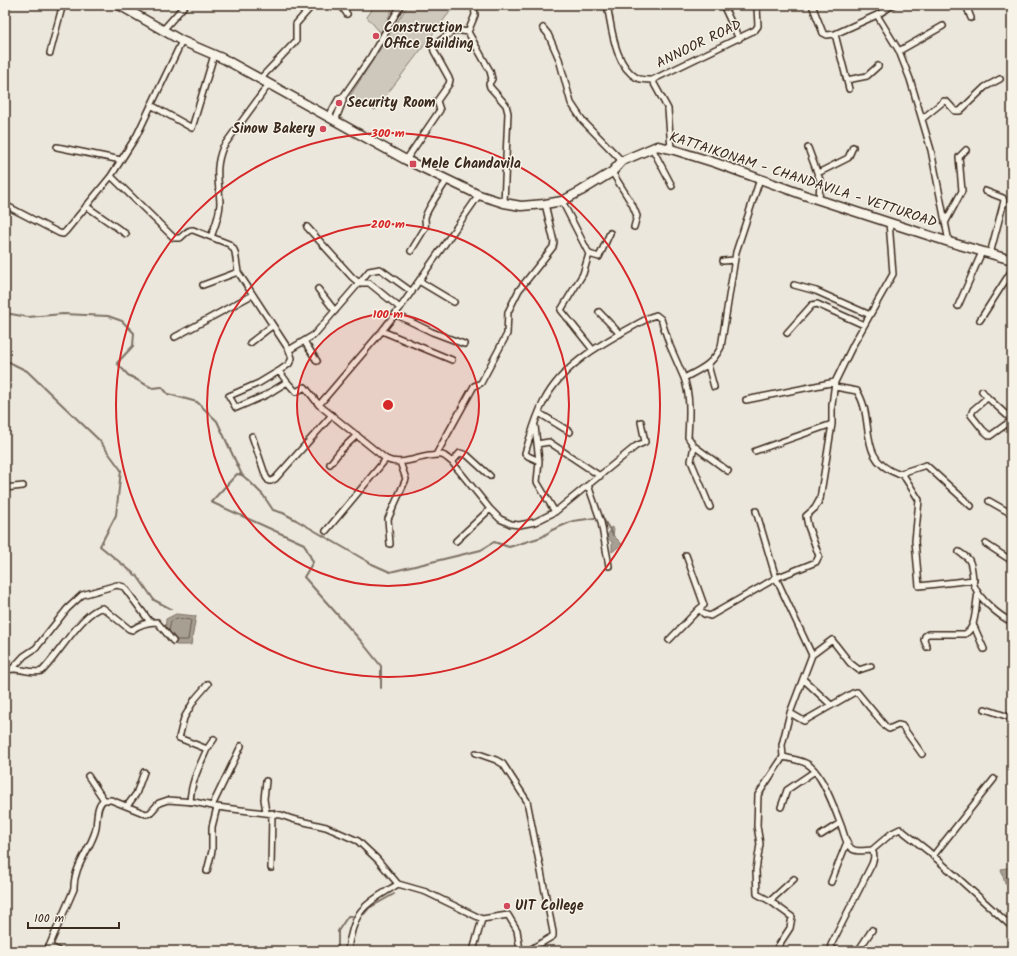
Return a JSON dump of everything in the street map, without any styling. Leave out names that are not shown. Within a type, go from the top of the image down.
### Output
[{"type":"main road","name":"KATTAIKONAM - CHANDAVILA - VETTUROAD","points":[[119,5],[182,41],[214,55],[260,79],[406,160],[447,180],[504,203],[521,206],[562,201],[612,172],[622,161],[657,146],[671,149],[819,200],[949,242],[986,253],[1012,258]]},
{"type":"street","points":[[50,54],[63,5]]},
{"type":"street","points":[[163,30],[185,5]]},
{"type":"street","points":[[341,5],[347,14]]},
{"type":"street","points":[[332,119],[401,5]]},
{"type":"street","points":[[468,32],[475,15],[474,5]]},
{"type":"street","points":[[607,5],[617,55],[630,73],[638,79],[652,80]]},
{"type":"street","points":[[723,5],[739,39]]},
{"type":"street","name":"ANNOOR ROAD","points":[[671,149],[668,109],[652,80],[755,30],[758,26],[758,5]]},
{"type":"street","points":[[812,5],[823,33],[827,35],[835,34],[877,15],[893,5]]},
{"type":"street","points":[[966,5],[971,18]]},
{"type":"street","points":[[260,79],[296,42],[296,24],[310,8]]},
{"type":"street","points":[[877,15],[899,50],[910,79],[931,150],[949,242]]},
{"type":"street","points":[[899,50],[943,26]]},
{"type":"street","points":[[543,28],[548,34],[559,59],[571,103],[583,121],[622,161]]},
{"type":"street","points":[[406,160],[440,110],[437,100],[449,84],[450,80],[433,47],[455,30],[468,32]]},
{"type":"street","points":[[468,32],[490,71],[492,79],[489,84],[490,87],[506,105],[508,113],[504,203]]},
{"type":"street","points":[[835,34],[849,89]]},
{"type":"street","points":[[5,205],[63,234],[111,176],[137,135],[182,41]]},
{"type":"street","points":[[151,105],[192,128],[214,55]]},
{"type":"street","points":[[847,80],[867,76],[878,66]]},
{"type":"street","points":[[922,119],[944,101],[947,102],[955,111],[960,111],[985,88],[1000,79]]},
{"type":"street","points":[[211,237],[219,213],[220,204],[217,177],[219,157],[223,147],[269,84]]},
{"type":"street","points":[[57,147],[121,160]]},
{"type":"street","points":[[818,173],[848,158],[853,147]]},
{"type":"street","points":[[652,148],[672,186]]},
{"type":"street","points":[[808,148],[820,180],[819,200]]},
{"type":"street","points":[[945,223],[962,191],[959,157],[966,150]]},
{"type":"street","points":[[612,172],[632,204],[637,216],[634,227]]},
{"type":"street","points":[[111,176],[174,238],[180,238],[190,229],[228,244],[233,248],[238,272],[289,350],[292,358],[289,364],[259,383],[229,396],[236,408],[266,395],[287,382]]},
{"type":"street","points":[[684,378],[708,365],[716,357],[721,347],[734,260],[744,224],[760,179]]},
{"type":"street","points":[[411,251],[425,228],[425,218],[429,209],[447,180]]},
{"type":"street","points":[[958,306],[986,253],[1004,201],[1003,198],[985,191]]},
{"type":"street","points":[[319,405],[400,308],[479,194]]},
{"type":"street","points":[[562,201],[589,254],[583,274],[561,310],[593,350]]},
{"type":"street","points":[[436,455],[474,386],[481,383],[507,334],[508,312],[519,290],[553,247],[554,242],[545,204]]},
{"type":"street","points":[[86,206],[126,234]]},
{"type":"street","points":[[699,609],[704,614],[710,616],[776,578],[816,562],[819,556],[806,516],[815,508],[820,499],[832,424],[835,385],[864,325],[893,274],[889,222]]},
{"type":"street","points":[[307,227],[352,277],[359,283],[369,283],[400,308]]},
{"type":"street","points":[[589,254],[599,257],[610,233]]},
{"type":"street","points":[[723,261],[734,260]]},
{"type":"street","points":[[289,350],[314,335],[369,271],[380,269],[412,292]]},
{"type":"street","points":[[980,320],[1012,270]]},
{"type":"street","points":[[203,285],[238,272]]},
{"type":"street","points":[[419,281],[454,302]]},
{"type":"street","points":[[794,285],[816,291],[870,315]]},
{"type":"street","points":[[318,289],[335,311]]},
{"type":"street","points":[[176,337],[252,294]]},
{"type":"street","points":[[787,333],[812,305],[817,304],[864,325]]},
{"type":"street","points":[[599,312],[620,334]]},
{"type":"street","points":[[395,314],[432,332],[464,344]]},
{"type":"street","points":[[539,461],[525,453],[535,422],[545,400],[566,371],[593,350],[656,315],[661,319],[670,346],[688,388],[690,405],[688,438],[694,446],[728,471]]},
{"type":"street","points":[[250,342],[272,326]]},
{"type":"street","points":[[382,331],[452,360]]},
{"type":"street","points":[[304,341],[317,361]]},
{"type":"street","points":[[708,365],[714,387]]},
{"type":"street","points":[[279,371],[296,392],[305,387],[319,405],[392,462],[400,462],[441,454],[446,456],[490,509],[500,519],[511,524],[519,525],[535,522],[555,512],[636,446],[645,442],[641,422]]},
{"type":"street","points":[[746,400],[835,385],[857,391],[862,399],[872,452],[879,462],[886,468],[898,474],[926,465],[971,506]]},
{"type":"street","points":[[982,391],[1012,420],[990,436],[971,415],[973,410],[988,398]]},
{"type":"street","points":[[539,413],[570,432]]},
{"type":"street","points":[[252,436],[266,477],[269,481],[271,481],[275,479],[332,415]]},
{"type":"street","points":[[535,422],[539,461],[536,482],[555,512]]},
{"type":"street","points":[[756,452],[832,424]]},
{"type":"street","points":[[330,464],[356,435]]},
{"type":"street","points":[[537,444],[549,442],[600,476]]},
{"type":"street","points":[[694,446],[691,461],[710,507]]},
{"type":"street","points":[[452,462],[460,453],[467,455],[490,476]]},
{"type":"street","points":[[326,531],[386,458]]},
{"type":"street","points":[[390,544],[388,519],[406,479],[400,462]]},
{"type":"street","points":[[902,473],[919,500],[915,541],[919,586],[974,580]]},
{"type":"street","points":[[588,485],[601,522],[609,566]]},
{"type":"street","points":[[5,488],[23,486]]},
{"type":"street","points":[[989,502],[1012,514]]},
{"type":"street","points":[[456,540],[490,509]]},
{"type":"street","points":[[756,511],[776,578],[812,655]]},
{"type":"street","points":[[986,544],[1012,561]]},
{"type":"street","points":[[959,552],[969,560],[974,584],[978,593],[993,608],[1012,622]]},
{"type":"street","points":[[669,640],[704,605],[686,555]]},
{"type":"street","points":[[5,671],[13,668],[24,656],[36,648],[67,609],[82,594],[117,584],[124,587],[150,622]]},
{"type":"street","points":[[927,647],[924,640],[925,636],[928,634],[965,634],[970,630],[973,624],[975,603],[978,593]]},
{"type":"street","points":[[13,668],[37,673],[42,671],[82,621],[100,608],[103,608],[132,630],[139,625],[157,622],[173,641]]},
{"type":"street","points":[[973,624],[984,649]]},
{"type":"street","points":[[776,951],[790,928],[792,917],[770,901],[757,894],[756,870],[760,844],[757,826],[758,795],[783,757],[782,745],[790,712],[812,655],[832,640],[850,663],[858,670],[871,666]]},
{"type":"street","points":[[803,679],[831,705]]},
{"type":"street","points":[[207,749],[180,738],[184,718],[195,699],[208,684]]},
{"type":"street","points":[[790,712],[804,721],[853,692],[857,692],[886,727],[889,729],[898,725],[902,726],[922,754]]},
{"type":"street","points":[[985,709],[1012,718]]},
{"type":"street","points":[[190,802],[195,773],[207,749],[214,739]]},
{"type":"street","points":[[207,871],[212,851],[212,828],[215,807],[241,746]]},
{"type":"street","points":[[476,753],[503,764],[526,801],[553,932],[553,936],[550,939],[528,951]]},
{"type":"street","points":[[783,757],[809,765],[815,771],[824,786],[840,823],[846,842],[850,848],[857,851],[872,850],[892,833],[900,829],[933,856],[1012,927]]},
{"type":"street","points":[[782,807],[787,790],[815,771]]},
{"type":"street","points":[[127,806],[136,794],[144,772]]},
{"type":"street","points":[[88,776],[104,800]]},
{"type":"street","points":[[933,856],[994,779]]},
{"type":"street","points":[[266,781],[264,799],[269,812],[271,868]]},
{"type":"street","points":[[59,951],[48,948],[74,889],[76,872],[95,833],[100,804],[104,800],[111,800],[146,814],[150,813],[162,801],[168,800],[190,802],[215,807],[269,812],[326,827],[358,841],[377,859],[398,884],[426,892],[482,919],[508,915],[517,930],[520,951]]},
{"type":"street","points":[[821,835],[840,823]]},
{"type":"street","points":[[831,882],[846,842]]},
{"type":"street","points":[[836,951],[831,945],[872,864],[874,858],[872,850]]},
{"type":"street","points":[[770,901],[794,879]]},
{"type":"street","points":[[348,951],[349,941],[358,915],[362,909],[398,884]]},
{"type":"street","points":[[473,951],[482,919]]},
{"type":"street","points":[[858,951],[872,930]]},
{"type":"shaded area","points":[[368,5],[394,5],[382,32],[379,31],[367,17],[372,10]]},
{"type":"shaded area","points":[[408,5],[455,5],[375,110],[350,96]]},
{"type":"water","points":[[611,527],[614,529],[613,535],[622,544],[612,552],[612,542],[606,537]]},
{"type":"water","points":[[176,614],[196,616],[191,645],[176,645],[165,637],[166,619]]},
{"type":"water","points":[[1012,867],[1012,884],[1005,884],[1001,869]]},
{"type":"waterway","points":[[5,313],[28,317],[63,314],[108,316],[122,321],[134,333],[133,346],[117,363],[128,375],[152,388],[162,387],[168,394],[197,402],[217,421],[242,475]]},
{"type":"waterway","points":[[5,360],[27,371],[99,440],[121,470],[116,515],[100,546],[138,577],[154,600],[171,609]]},
{"type":"waterway","points":[[381,688],[381,666],[361,641],[304,577],[313,562],[304,544],[211,502],[237,474],[242,475],[249,481],[263,495],[273,510],[283,513],[372,564],[390,572],[481,550],[494,542],[509,547],[542,537],[552,530],[573,521],[602,517],[613,535]]},
{"type":"waterway","points":[[364,914],[369,908],[394,894]]},
{"type":"waterway","points":[[340,951],[338,949],[338,931],[348,916],[352,916]]},
{"type":"place","name":"Construction Office Building","points":[[376,36]]},
{"type":"place","name":"Security Room","points":[[339,103]]},
{"type":"place","name":"Sinow Bakery","points":[[323,129]]},
{"type":"place","name":"Mele Chandavila","points":[[413,164]]},
{"type":"place","name":"UIT College","points":[[507,906]]}]
